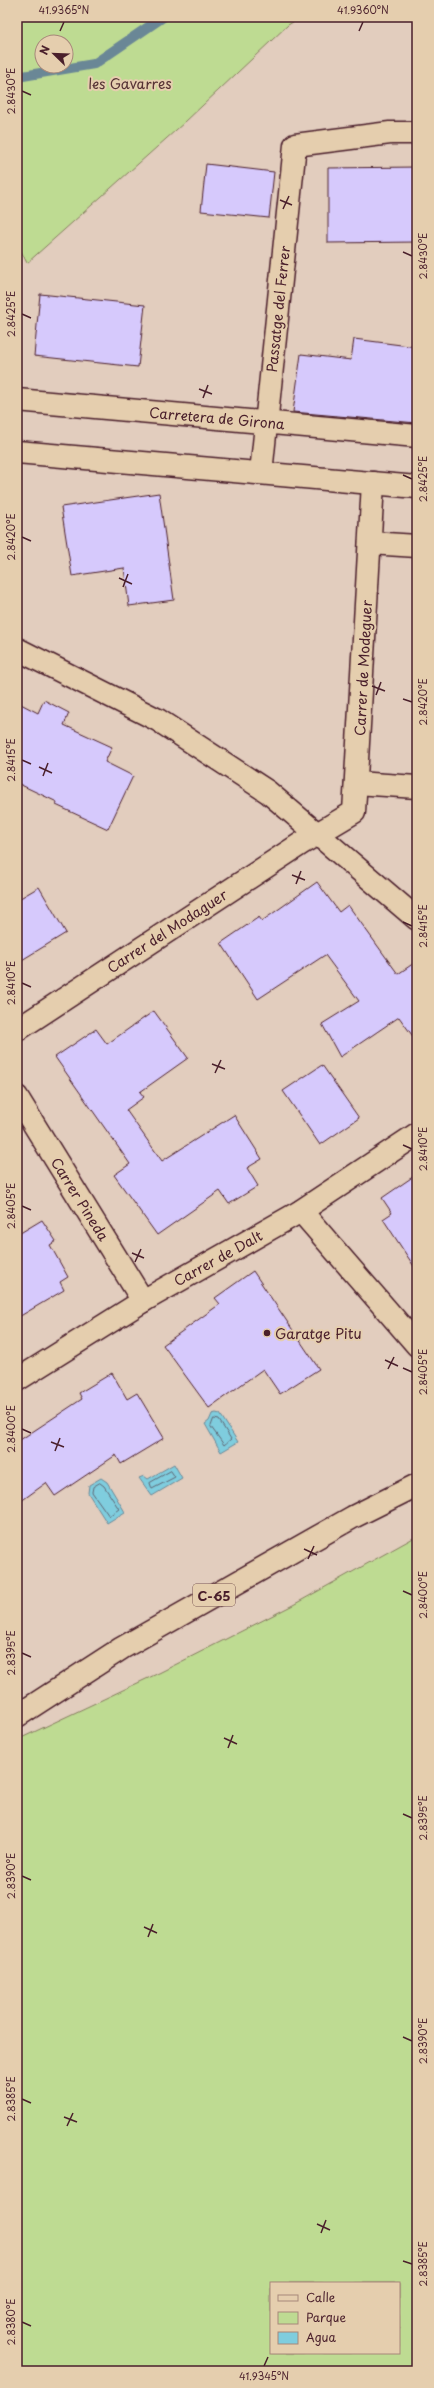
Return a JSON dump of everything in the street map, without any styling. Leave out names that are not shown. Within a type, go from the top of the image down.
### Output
[{"type":"street","name":"Passatge del Ferrer","points":[[260,473],[295,145],[390,133],[417,133]]},
{"type":"street","name":"Carretera de Girona","points":[[17,400],[417,436]]},
{"type":"street","points":[[17,452],[417,486]]},
{"type":"street","name":"Carrer de Modeguer","points":[[318,833],[354,812],[373,483]]},
{"type":"street","points":[[370,543],[417,546]]},
{"type":"street","points":[[17,650],[158,720],[268,792],[318,833],[417,919]]},
{"type":"street","points":[[356,783],[417,787]]},
{"type":"street","name":"Carrer del Modaguer","points":[[17,1030],[318,833]]},
{"type":"street","name":"Carrer Pineda","points":[[17,1097],[143,1301]]},
{"type":"street","name":"Carrer de Dalt","points":[[17,1380],[143,1301],[301,1211],[417,1134]]},
{"type":"street","points":[[301,1211],[417,1345]]},
{"type":"street","name":"C-65","points":[[17,1716],[122,1648],[354,1517],[417,1485]]},
{"type":"green space","name":"les Gavarres","points":[[17,17],[301,17],[288,25],[185,122],[27,263],[17,243]]},
{"type":"green space","points":[[417,1536],[417,2371],[17,2371],[17,1740],[161,1672],[293,1605]]},
{"type":"water","points":[[212,1414],[220,1414],[238,1442],[221,1452],[205,1424],[209,1421]]},
{"type":"water","points":[[174,1464],[182,1478],[152,1496],[139,1478],[144,1476],[148,1479]]},
{"type":"water","points":[[101,1478],[107,1482],[125,1512],[107,1523],[88,1493],[89,1485]]},
{"type":"building","points":[[206,164],[274,172],[269,218],[201,211]]},
{"type":"building","points":[[417,167],[417,242],[328,243],[328,168]]},
{"type":"building","points":[[40,294],[145,305],[138,367],[34,356]]},
{"type":"building","points":[[354,339],[417,347],[417,423],[293,412],[301,354],[351,360]]},
{"type":"building","points":[[159,493],[174,600],[129,606],[124,568],[72,576],[61,507]]},
{"type":"building","points":[[44,700],[69,713],[64,725],[112,747],[105,762],[133,776],[108,829],[56,805],[57,802],[17,783],[17,702],[38,713]]},
{"type":"building","points":[[317,882],[339,912],[348,905],[398,974],[417,961],[417,1042],[399,1017],[340,1057],[322,1024],[359,1001],[325,955],[258,999],[221,943],[259,917],[262,921]]},
{"type":"building","points":[[39,887],[66,933],[17,963],[17,900]]},
{"type":"building","points":[[154,1011],[188,1058],[140,1092],[144,1097],[126,1110],[162,1161],[234,1115],[262,1159],[247,1168],[258,1186],[229,1204],[220,1191],[157,1235],[114,1175],[130,1164],[55,1057],[96,1029],[107,1044]]},
{"type":"building","points":[[322,1065],[359,1118],[320,1145],[283,1091]]},
{"type":"building","points":[[417,1174],[417,1271],[383,1219],[392,1213],[382,1198]]},
{"type":"building","points":[[42,1220],[56,1241],[50,1245],[68,1277],[60,1282],[64,1290],[17,1318],[17,1235]]},
{"type":"building","points":[[253,1271],[319,1369],[280,1394],[263,1369],[209,1408],[163,1345],[220,1304],[215,1298]]},
{"type":"building","points":[[112,1373],[127,1399],[137,1393],[164,1438],[121,1464],[116,1455],[55,1496],[46,1483],[17,1504],[17,1442],[82,1399],[79,1393]]},
{"type":"waterway","points":[[17,77],[94,64],[163,17]]},
{"type":"place","name":"Garatge Pitu","points":[[267,1333]]}]
